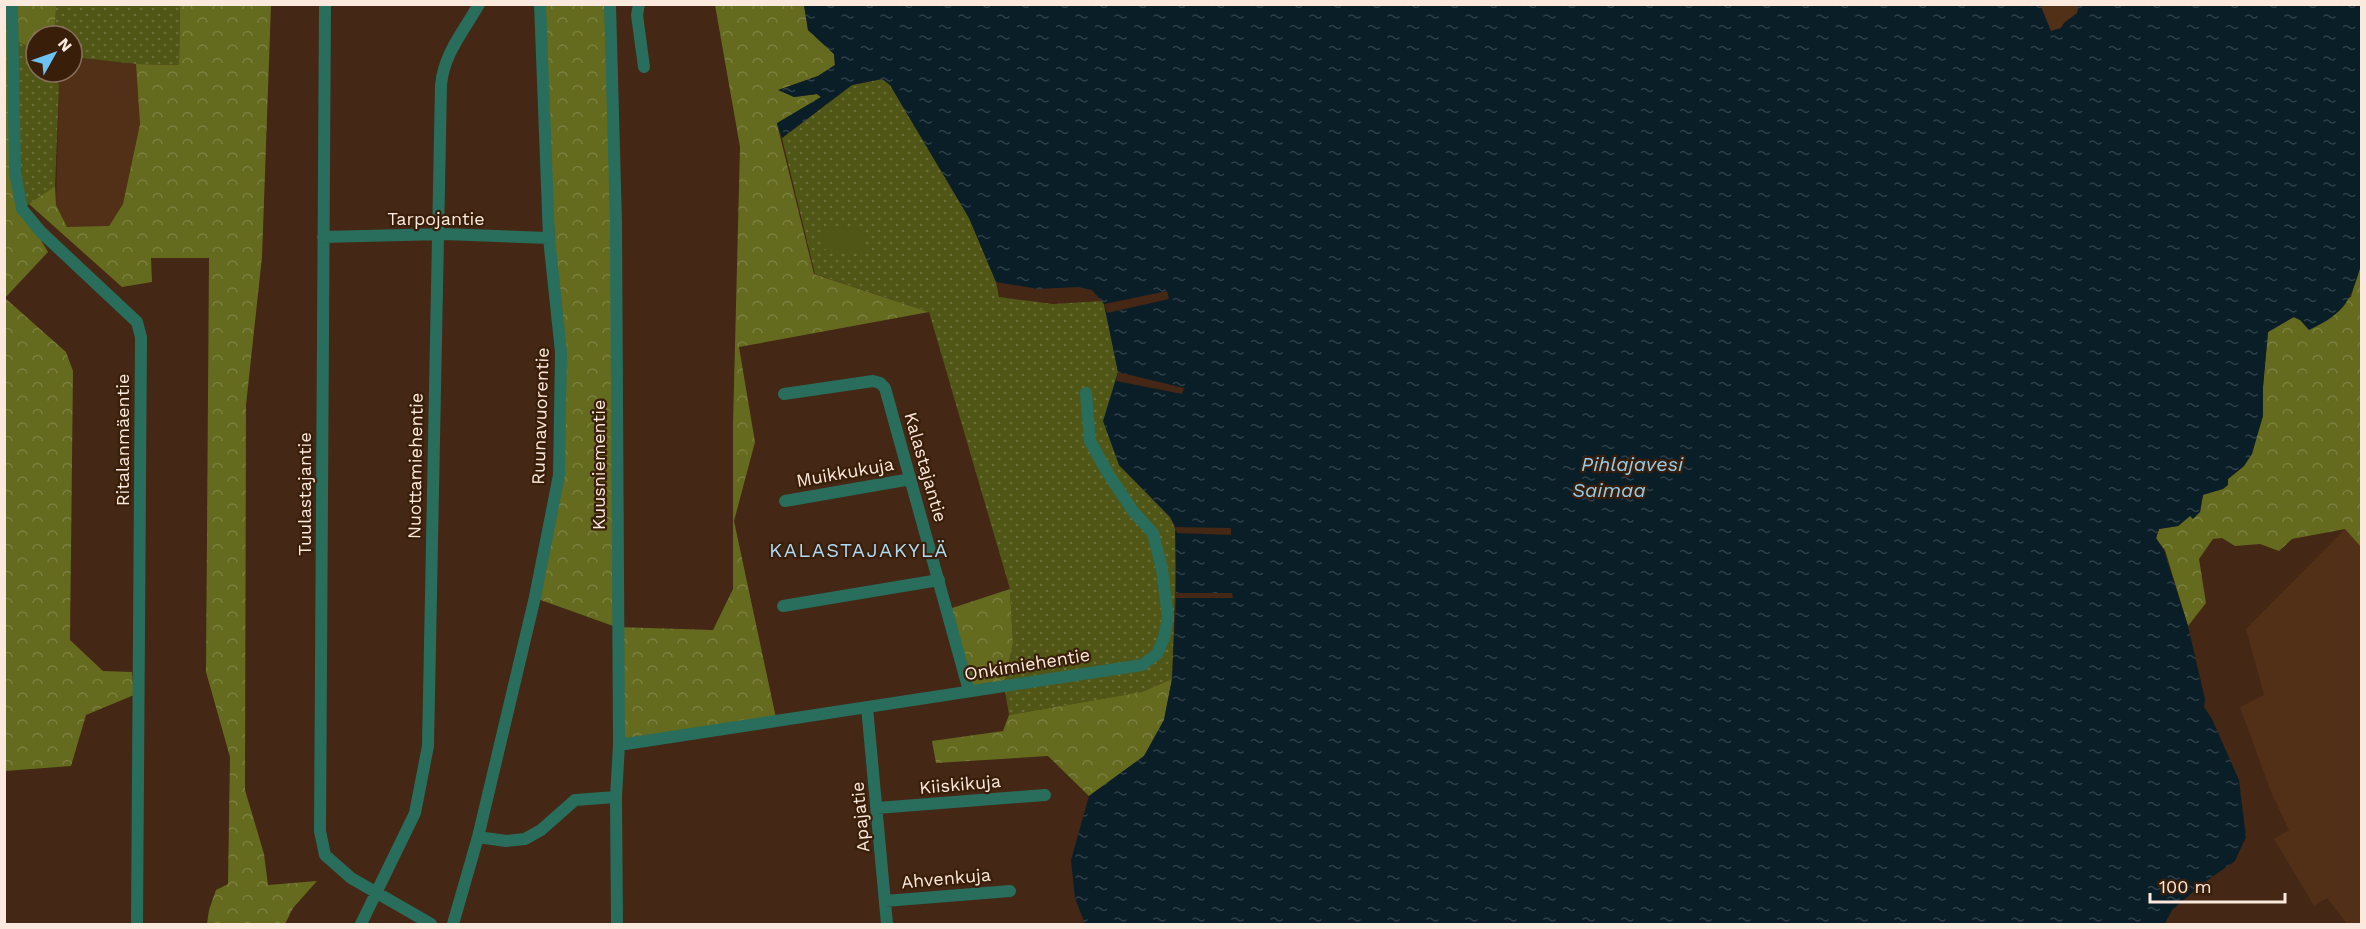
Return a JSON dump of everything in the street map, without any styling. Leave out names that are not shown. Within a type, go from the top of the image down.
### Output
[{"type":"street","name":"Ritalanmäentie","points":[[12,4],[15,172],[22,208],[41,232],[137,322],[141,338],[137,924]]},
{"type":"street","name":"Tuulastajantie","points":[[325,4],[320,831],[325,855],[351,878],[431,924]]},
{"type":"street","name":"Nuottamiehentie","points":[[361,924],[415,813],[428,746],[442,74],[454,42],[479,4]]},
{"type":"street","name":"Ruunavuorentie","points":[[453,924],[478,837],[535,597],[559,475],[561,352],[549,238],[540,4]]},
{"type":"street","name":"Kuusniementie","points":[[610,4],[616,222],[617,924]]},
{"type":"street","points":[[639,4],[637,15],[644,67]]},
{"type":"street","name":"Tarpojantie","points":[[323,237],[437,234],[549,238]]},
{"type":"street","name":"Kalastajantie","points":[[784,394],[873,381],[885,388],[969,691]]},
{"type":"street","name":"Onkimiehentie","points":[[618,745],[1142,664],[1157,654],[1164,638],[1168,617],[1162,569],[1153,533],[1133,511],[1090,441],[1086,393]]},
{"type":"street","name":"Muikkukuja","points":[[785,501],[911,479]]},
{"type":"street","points":[[783,606],[939,580]]},
{"type":"street","name":"Apajatie","points":[[867,707],[887,924]]},
{"type":"street","name":"Kiiskikuja","points":[[877,808],[1045,795]]},
{"type":"street","points":[[478,837],[506,841],[525,839],[541,830],[575,800],[616,797]]},
{"type":"street","name":"Ahvenkuja","points":[[885,901],[1010,891]]},
{"type":"shaded area","points":[[2040,5],[2079,5],[2077,13],[2061,28],[2050,31]]},
{"type":"shaded area","points":[[84,58],[136,64],[140,124],[123,204],[108,227],[67,227],[56,205],[59,84],[84,84]]},
{"type":"shaded area","points":[[2345,529],[2362,547],[2361,924],[2347,924],[2327,898],[2314,906],[2274,839],[2289,830],[2271,792],[2240,707],[2264,695],[2246,629]]},
{"type":"green space","points":[[5,5],[56,5],[55,24],[24,24],[24,44],[15,41],[22,208],[48,252],[5,298]]},
{"type":"green space","points":[[56,5],[180,5],[179,65],[136,64],[84,58],[84,24],[55,24]]},
{"type":"green space","points":[[180,5],[271,5],[262,257],[246,405],[245,790],[264,854],[268,885],[317,881],[293,908],[285,924],[207,924],[216,890],[228,884],[230,757],[206,672],[209,258],[151,258],[152,282],[122,287],[29,204],[55,186],[56,205],[67,227],[109,226],[123,204],[140,124],[136,64],[179,65]]},
{"type":"green space","points":[[542,5],[610,5],[617,627],[713,630],[733,589],[733,425],[740,147],[715,5],[804,5],[808,30],[834,54],[835,65],[818,76],[779,90],[794,97],[817,94],[821,97],[777,124],[814,274],[929,312],[739,347],[755,442],[734,521],[776,718],[619,745],[616,627],[535,598],[559,475],[561,352]]},
{"type":"green space","points":[[15,41],[24,44],[24,84],[59,84],[59,87],[55,186],[22,209]]},
{"type":"green space","points":[[882,79],[890,85],[969,218],[996,282],[999,297],[1053,304],[1102,301],[1104,304],[1118,372],[1116,381],[1119,465],[1170,517],[1177,533],[1172,679],[1143,692],[1009,715],[1004,685],[1013,643],[1010,589],[929,312],[815,274],[782,138],[852,85]]},
{"type":"green space","points":[[824,227],[866,230],[864,252],[822,249]]},
{"type":"green space","points":[[2361,262],[2361,547],[2345,529],[2292,539],[2279,551],[2260,544],[2235,546],[2222,538],[2213,539],[2199,559],[2206,603],[2188,626],[2165,550],[2156,539],[2159,529],[2178,526],[2190,516],[2200,512],[2203,495],[2244,466],[2263,416],[2268,332],[2293,317],[2300,320],[2351,297]]},
{"type":"green space","points":[[5,298],[66,352],[73,371],[70,640],[103,671],[132,672],[134,695],[86,715],[71,766],[5,771]]},
{"type":"green space","points":[[1010,589],[1013,643],[1004,685],[969,691],[946,610]]},
{"type":"green space","points":[[1172,679],[1164,720],[1144,756],[1089,796],[1048,756],[936,763],[932,741],[1003,731],[1009,715],[1142,692]]},
{"type":"water","name":"Saimaa","points":[[2040,4],[2051,31],[2061,28],[2077,13],[2079,5],[2361,5],[2362,262],[2354,287],[2339,311],[2322,324],[2309,330],[2294,317],[2268,332],[2263,416],[2252,454],[2244,466],[2228,479],[2228,485],[2223,489],[2203,495],[2200,512],[2193,519],[2190,516],[2178,526],[2159,529],[2156,538],[2164,550],[2188,626],[2205,699],[2204,707],[2212,719],[2239,780],[2246,837],[2235,861],[2201,885],[2172,910],[2165,924],[1085,924],[1075,898],[1071,860],[1089,796],[1144,756],[1164,720],[1172,679],[1176,598],[1175,526],[1170,517],[1119,465],[1103,421],[1118,372],[1104,304],[1092,290],[1078,287],[1038,289],[996,282],[969,218],[890,85],[882,79],[852,85],[782,138],[777,123],[821,97],[817,94],[794,97],[778,90],[818,76],[835,65],[834,54],[808,30],[804,5]]},
{"type":"pier","points":[[1167,291],[1169,299],[1107,313],[1104,304]]},
{"type":"pier","points":[[1118,372],[1184,388],[1182,394],[1116,381]]},
{"type":"pier","points":[[1175,527],[1231,528],[1231,535],[1177,533]]},
{"type":"pier","points":[[1176,593],[1232,593],[1233,598],[1176,598]]},
{"type":"district","name":"KALASTAJAKYLÄ","points":[[859,550]]},
{"type":"water label","name":"Pihlajavesi","points":[[1632,464]]}]
